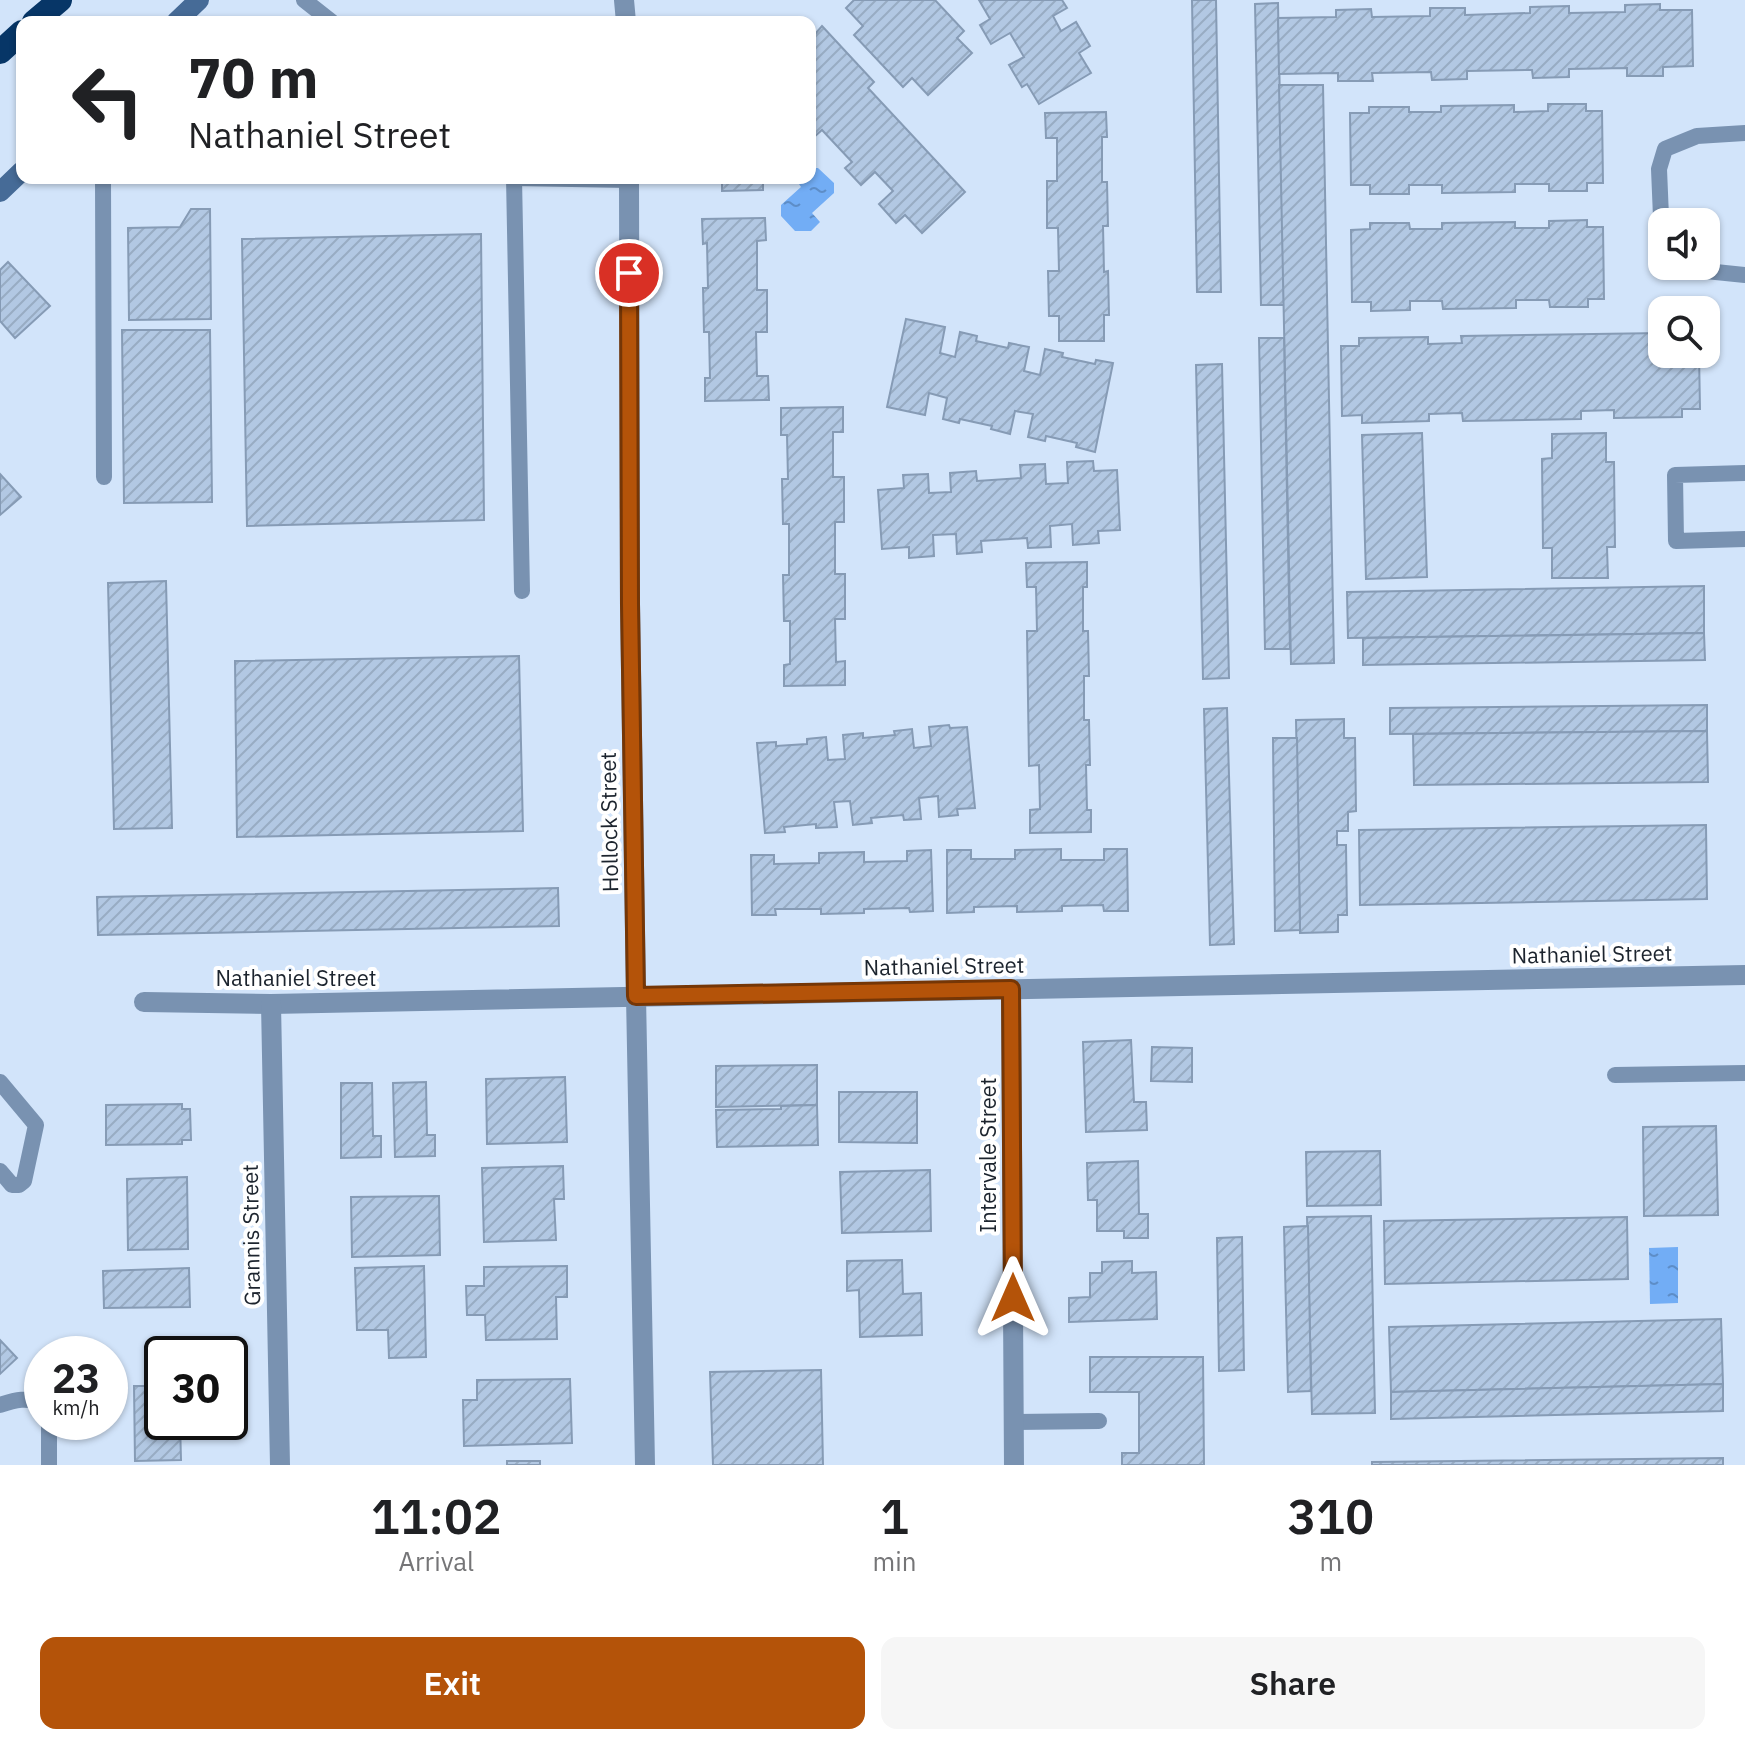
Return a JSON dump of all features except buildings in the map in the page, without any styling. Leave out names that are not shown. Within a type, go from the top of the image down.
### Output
[{"type":"highway","points":[[40,16],[57,0]]},
{"type":"highway","points":[[0,52],[16,37]]},
{"type":"main road","points":[[182,16],[199,0]]},
{"type":"main road","points":[[0,192],[16,177]]},
{"type":"street","name":"Hollock Street","points":[[629,184],[630,604],[645,1465]]},
{"type":"street","name":"Nathaniel Street","points":[[144,1002],[271,1004],[1745,975]]},
{"type":"street","name":"Intervale Street","points":[[1011,989],[1014,1465]]},
{"type":"street","name":"Grannis Street","points":[[271,1004],[280,1465]]},
{"type":"lane","points":[[304,0],[324,16]]},
{"type":"lane","points":[[1661,208],[1659,169],[1665,149],[1697,136],[1745,133]]},
{"type":"lane","points":[[103,184],[104,477]]},
{"type":"lane","points":[[514,184],[522,591]]},
{"type":"lane","points":[[1720,272],[1745,275]]},
{"type":"lane","points":[[1745,473],[1675,475],[1676,541],[1745,539]]},
{"type":"lane","points":[[1615,1075],[1745,1073]]},
{"type":"lane","points":[[0,1082],[36,1125],[24,1181],[12,1185],[0,1171]]},
{"type":"lane","points":[[0,1405],[24,1399]]},
{"type":"lane","points":[[1013,1422],[1099,1421]]},
{"type":"lane","points":[[49,1440],[49,1465]]},
{"type":"water","points":[[816,168],[834,183],[834,193],[812,213],[820,222],[811,231],[795,231],[781,216],[781,205],[801,187],[799,184],[816,184]]},
{"type":"water","points":[[1678,1247],[1678,1303],[1650,1304],[1649,1248]]},
{"type":"route","points":[[629,273],[636,996],[1011,989],[1013,1298]]}]
